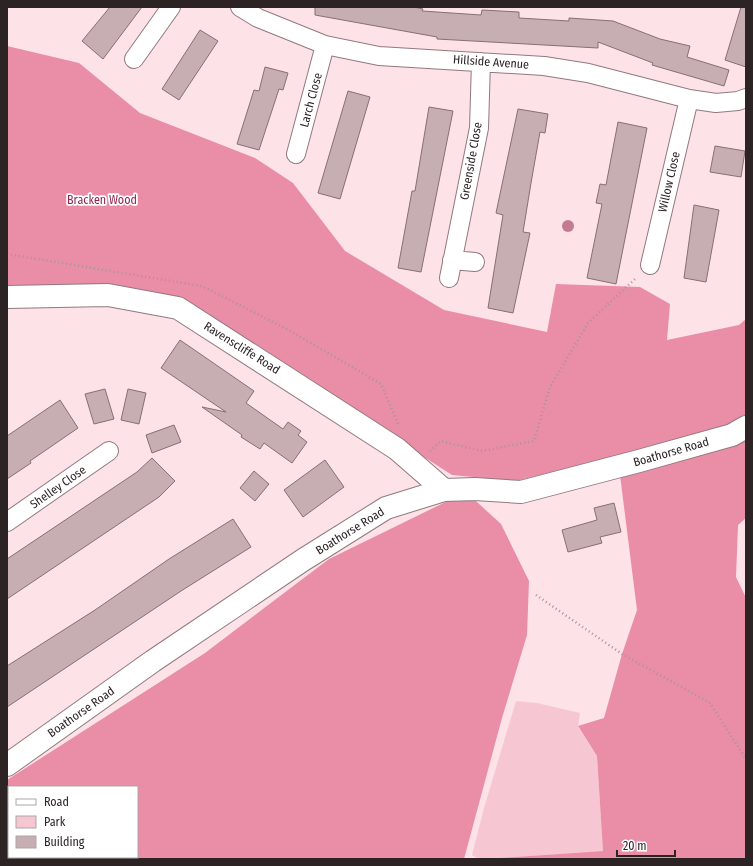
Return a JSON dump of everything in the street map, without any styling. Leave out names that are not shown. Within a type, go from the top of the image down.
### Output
[{"type":"street","points":[[134,59],[171,7]]},
{"type":"street","name":"Hillside Avenue","points":[[240,7],[258,18],[325,45],[379,56],[544,66],[588,73],[689,99],[716,102],[738,101],[746,98]]},
{"type":"street","name":"Larch Close","points":[[296,154],[325,45]]},
{"type":"street","name":"Greenside Close","points":[[449,278],[479,128],[481,62]]},
{"type":"street","name":"Willow Close","points":[[650,265],[689,99]]},
{"type":"street","points":[[452,260],[475,262]]},
{"type":"street","name":"Ravenscliffe Road","points":[[7,297],[108,295],[178,308],[397,448],[444,490]]},
{"type":"street","name":"Boathorse Road","points":[[7,765],[153,661],[303,560],[386,508],[444,490],[475,489],[521,492],[639,462],[732,435],[746,427]]},
{"type":"street","name":"Shelley Close","points":[[7,522],[109,451]]},
{"type":"path","points":[[416,465],[441,441],[482,451],[534,441],[550,387],[588,323],[650,265]]},
{"type":"path","points":[[536,595],[622,654],[710,703],[746,759]]},
{"type":"green space","name":"Bracken Wood","points":[[7,46],[79,63],[140,113],[255,158],[293,183],[345,251],[444,310],[547,332],[556,284],[640,287],[670,304],[667,340],[739,325],[746,319],[746,418],[715,431],[516,481],[452,475],[180,300],[7,297]]},
{"type":"green space","points":[[746,436],[746,518],[738,525],[736,577],[746,598],[746,859],[486,859],[603,851],[597,756],[578,726],[604,718],[622,654],[637,610],[620,475]]},
{"type":"green space","points":[[466,492],[501,524],[529,581],[527,635],[502,718],[464,859],[7,859],[7,780],[205,653],[329,559]]},
{"type":"green space","points":[[516,701],[537,703],[580,713],[578,727],[597,756],[603,851],[486,859],[479,859],[472,855],[484,808]]},
{"type":"building","points":[[110,7],[142,7],[103,59],[82,41]]},
{"type":"building","points":[[315,7],[414,7],[423,9],[422,11],[481,15],[482,10],[519,12],[519,18],[569,21],[569,18],[613,21],[660,39],[690,46],[687,57],[729,70],[724,86],[652,65],[653,63],[598,42],[598,48],[437,39],[437,37],[315,15]]},
{"type":"building","points":[[741,7],[746,7],[746,67],[725,60]]},
{"type":"building","points":[[200,30],[218,41],[179,100],[162,89]]},
{"type":"building","points":[[265,67],[288,73],[283,90],[279,89],[259,150],[237,144],[254,90],[259,91]]},
{"type":"building","points":[[348,91],[370,97],[340,199],[318,193]]},
{"type":"building","points":[[429,107],[453,111],[421,272],[398,268],[412,191],[415,191]]},
{"type":"building","points":[[518,109],[548,114],[545,133],[540,132],[531,183],[523,232],[530,233],[513,313],[488,308],[503,215],[496,213]]},
{"type":"building","points":[[618,122],[647,128],[616,284],[587,278],[602,204],[596,203],[600,184],[606,185]]},
{"type":"building","points":[[715,146],[745,151],[741,177],[710,172]]},
{"type":"building","points":[[694,205],[719,210],[706,282],[684,278]]},
{"type":"building","points":[[180,340],[254,391],[246,403],[283,429],[288,422],[301,431],[298,435],[307,442],[292,463],[264,443],[260,449],[241,437],[242,435],[202,407],[226,412],[161,368]]},
{"type":"building","points":[[105,389],[114,419],[94,424],[85,394]]},
{"type":"building","points":[[128,389],[146,393],[139,424],[121,420]]},
{"type":"building","points":[[60,400],[78,428],[30,461],[31,463],[7,479],[7,436]]},
{"type":"building","points":[[174,425],[181,442],[152,453],[146,435]]},
{"type":"building","points":[[152,458],[175,481],[159,497],[7,599],[7,559],[137,472]]},
{"type":"building","points":[[325,460],[344,487],[303,517],[284,490]]},
{"type":"building","points":[[254,471],[269,484],[255,501],[240,488]]},
{"type":"building","points":[[614,503],[621,532],[600,537],[602,543],[568,552],[562,530],[597,520],[594,508]]},
{"type":"building","points":[[233,519],[251,547],[181,591],[7,707],[7,666],[95,610],[169,559]]}]
